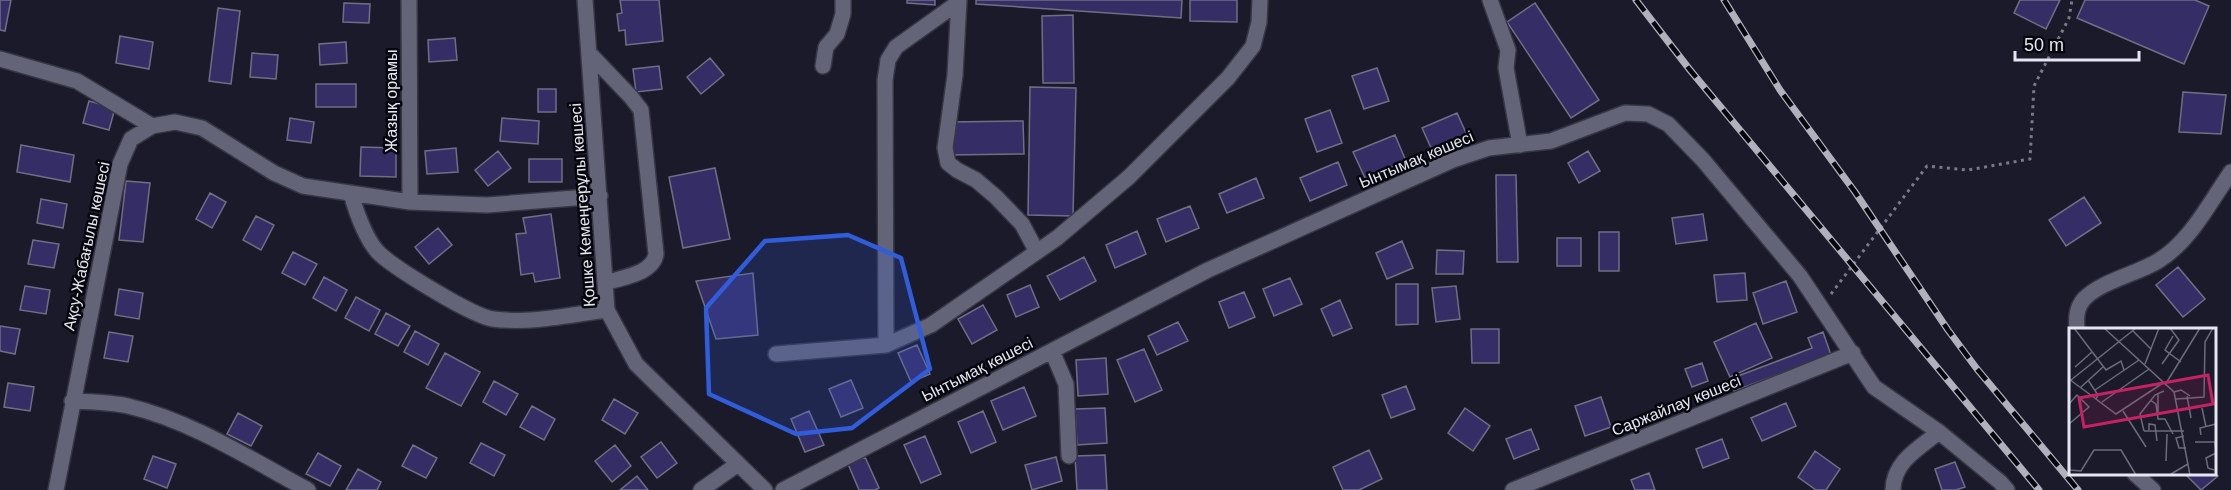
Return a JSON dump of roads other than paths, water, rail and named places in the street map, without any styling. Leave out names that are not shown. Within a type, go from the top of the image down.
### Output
[{"type":"street","name":"Жазық орамы","points":[[409,0],[410,202]]},
{"type":"street","name":"Қошке Кемеңгерұлы көшесі","points":[[585,0],[608,310],[636,364],[765,490]]},
{"type":"street","points":[[823,66],[826,47],[837,34],[843,14],[843,0]]},
{"type":"street","points":[[776,354],[886,345],[931,325],[1057,238],[1129,177],[1228,78],[1253,46],[1259,22],[1260,0]]},
{"type":"street","points":[[1490,0],[1508,50],[1506,68],[1520,145]]},
{"type":"street","points":[[959,1],[955,75],[945,148],[948,163],[976,180],[996,197],[1022,224],[1036,252]]},
{"type":"street","points":[[886,345],[885,80],[888,60],[896,47],[959,1]]},
{"type":"street","points":[[589,53],[641,110],[656,254],[655,261],[648,269],[606,283]]},
{"type":"street","points":[[0,59],[77,81],[152,126],[175,122],[202,128],[274,173],[303,186],[410,202],[487,205],[600,196]]},
{"type":"street","name":"Ынтымақ көшесі","points":[[783,490],[1208,270],[1442,165],[1488,148],[1551,141],[1625,113],[1648,114],[1668,124],[1703,160],[1800,276],[1874,387],[1939,432],[2007,490]]},
{"type":"street","name":"Ақсу-Жабағылы көшесі","points":[[56,490],[120,164],[130,139],[152,126]]},
{"type":"street","points":[[2077,328],[2076,316],[2082,301],[2094,291],[2159,261],[2178,244],[2204,213],[2231,172]]},
{"type":"street","points":[[351,194],[358,218],[379,255],[446,298],[490,319],[524,321],[608,310]]},
{"type":"street","points":[[1052,351],[1066,384],[1069,456]]},
{"type":"street","name":"Саржайлау көшесі","points":[[1513,490],[1853,353]]},
{"type":"street","points":[[72,401],[126,405],[171,420],[222,444],[308,490]]},
{"type":"street","points":[[1893,490],[1893,478],[1902,462],[1939,432]]},
{"type":"street","points":[[701,490],[738,464]]},
{"type":"street","points":[[2136,475],[2153,490]]},
{"type":"railway","points":[[1636,0],[1690,70],[2039,490]]},
{"type":"railway","points":[[1724,0],[1780,90],[1855,192],[1948,330],[1977,369],[2078,490]]}]
